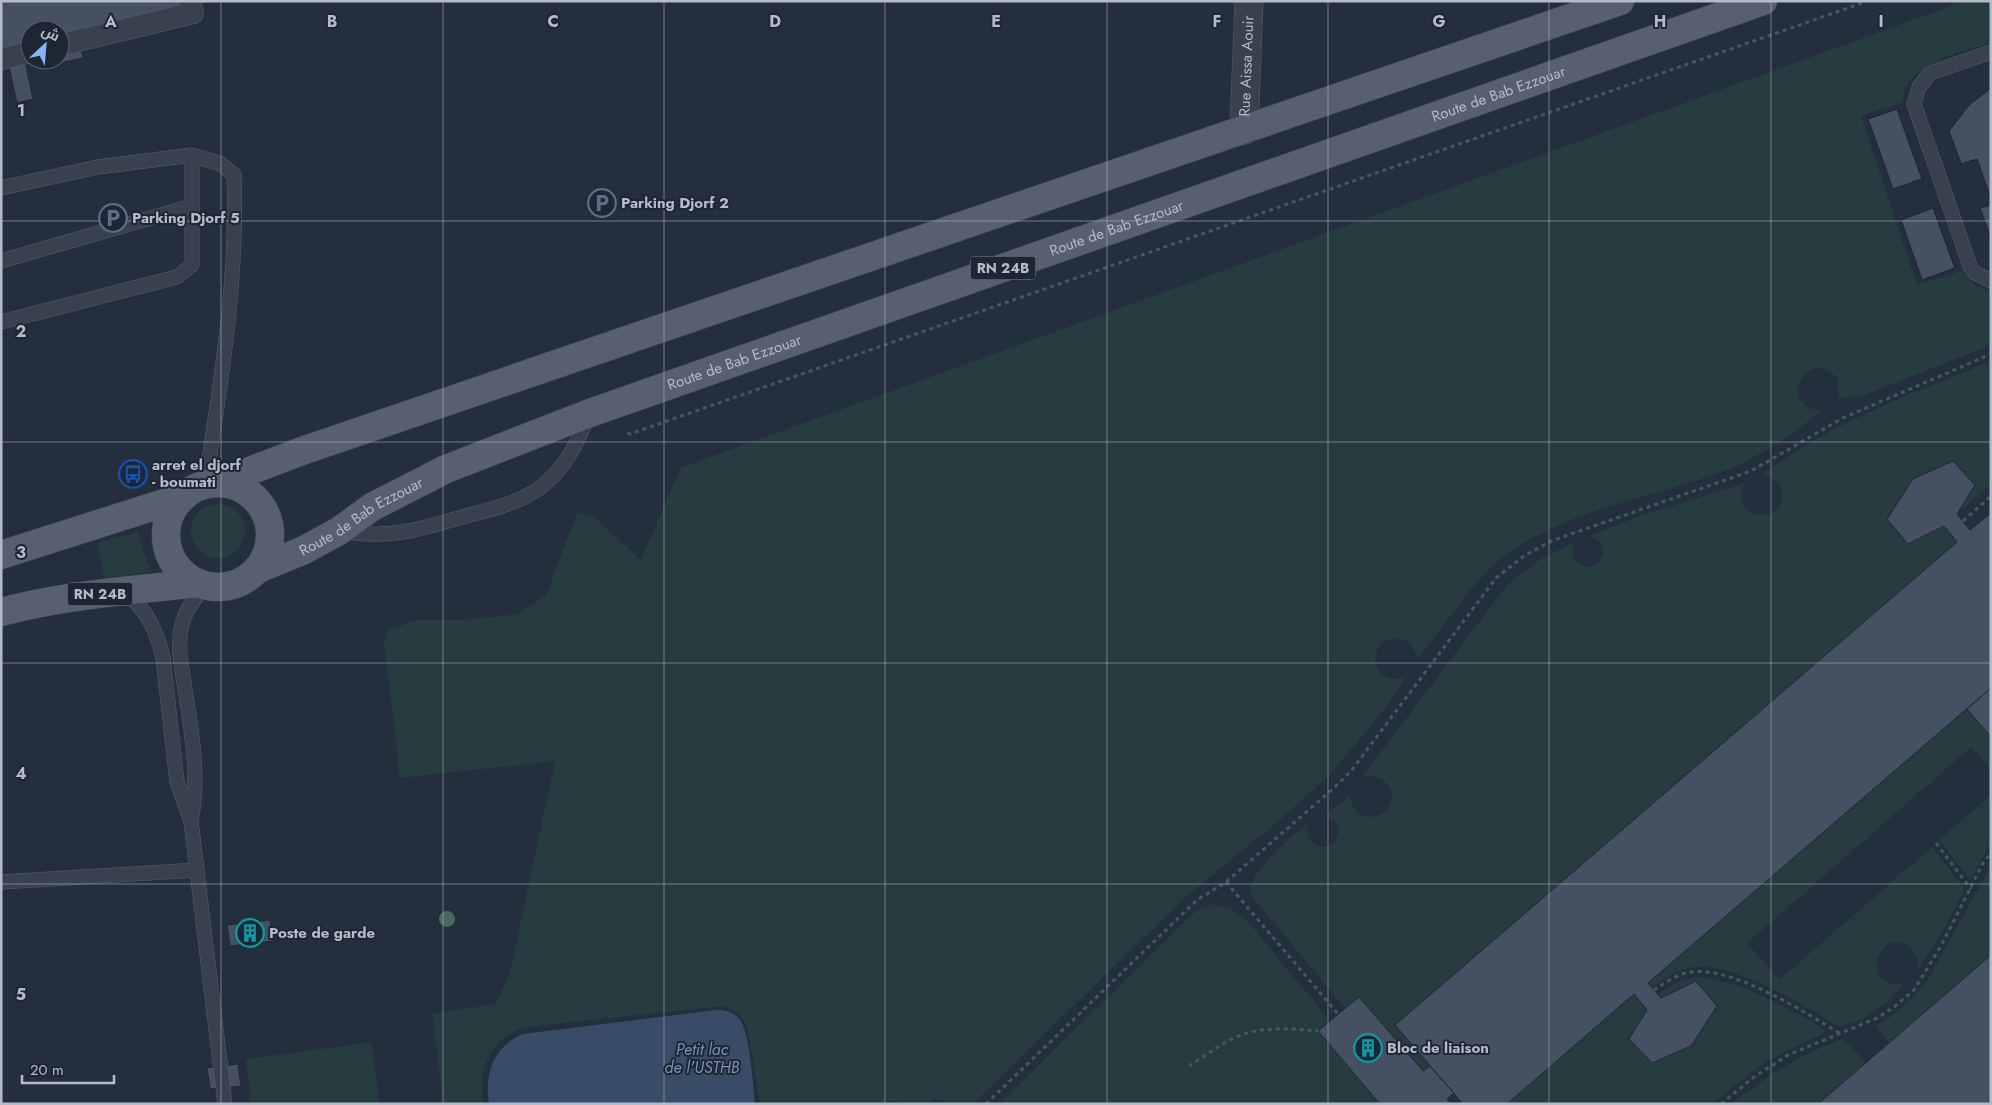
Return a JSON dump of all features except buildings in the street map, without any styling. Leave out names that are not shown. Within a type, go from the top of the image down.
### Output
[{"type":"main road","points":[[1,555],[202,488],[330,441],[1620,1]]},
{"type":"main road","name":"Route de Bab Ezzouar","points":[[258,568],[293,555],[338,531],[380,503],[446,469],[598,410],[1763,1]]},
{"type":"main road","points":[[232,485],[246,491],[257,501],[265,513],[270,527],[270,542],[266,556],[258,568],[248,578],[234,585],[220,587],[202,585],[186,576],[176,565],[169,552],[166,537],[168,522],[173,509],[202,488],[232,485]]},
{"type":"main road","name":"RN 24B","points":[[1,612],[57,600],[124,591],[202,585]]},
{"type":"street","points":[[70,43],[193,13],[190,1]]},
{"type":"street","name":"Rue Aissa Aouir","points":[[1244,130],[1249,1]]},
{"type":"street","points":[[1,59],[20,54]]},
{"type":"lane","points":[[1991,52],[1930,73],[1919,87],[1914,104],[1970,266],[1976,273],[1991,281]]},
{"type":"lane","points":[[1,188],[98,167],[192,155],[221,164],[234,175],[235,218],[225,356],[202,488]]},
{"type":"lane","points":[[1,322],[176,277],[184,273],[192,265],[192,155]]},
{"type":"lane","points":[[1,261],[192,206]]},
{"type":"lane","points":[[338,531],[380,534],[400,533],[512,503],[530,495],[546,484],[559,470],[571,455],[598,410]]},
{"type":"lane","points":[[191,821],[195,801],[196,776],[179,637],[183,617],[202,585]]},
{"type":"lane","points":[[124,591],[139,604],[150,620],[159,638],[163,658],[177,782],[191,821],[225,1104]]},
{"type":"lane","points":[[1,882],[197,870]]},
{"type":"path","points":[[598,410],[630,434],[1868,1]]},
{"type":"path","points":[[986,1104],[1197,900],[1226,882],[1335,787],[1350,771],[1496,578],[1524,556],[1551,541],[1751,471],[1843,418],[1991,354]]},
{"type":"path","points":[[1963,521],[1991,496]]},
{"type":"path","points":[[1936,843],[1971,889]]},
{"type":"path","points":[[1721,1104],[1754,1077],[1788,1055],[1877,1018],[1914,990],[1938,953],[1991,853]]},
{"type":"path","points":[[1226,882],[1338,1014]]},
{"type":"path","points":[[1654,990],[1680,975],[1690,972],[1717,974],[1760,989],[1840,1033]]},
{"type":"path","points":[[1189,1066],[1249,1032],[1269,1029],[1318,1031]]},
{"type":"green space","points":[[1965,1],[1991,1],[1991,43],[1936,61],[1923,68],[1913,77],[1906,88],[1903,102],[1861,116],[1917,285],[1964,270],[1975,286],[1991,292],[1991,345],[1865,395],[1838,398],[1837,378],[1825,370],[1815,369],[1806,373],[1800,381],[1798,391],[1800,400],[1808,407],[1822,410],[1778,442],[1730,469],[1590,513],[1536,536],[1511,551],[1473,587],[1417,659],[1412,647],[1404,640],[1393,638],[1381,643],[1375,659],[1379,672],[1384,676],[1398,679],[1407,676],[1387,706],[1330,775],[1276,823],[1182,900],[973,1104],[952,1104],[934,1099],[926,1104],[908,1104],[891,1100],[881,1104],[760,1104],[747,1025],[736,1011],[723,1006],[525,1027],[502,1039],[489,1056],[483,1078],[483,1104],[443,1104],[432,1014],[496,1004],[510,972],[555,761],[400,778],[384,641],[388,630],[417,620],[463,620],[519,614],[546,595],[577,513],[594,517],[641,560],[680,468]]},
{"type":"green space","points":[[1991,361],[1991,484],[1957,514],[1975,485],[1953,461],[1913,479],[1887,518],[1908,543],[1944,526],[1957,542],[1396,1025],[1430,1066],[1423,1071],[1359,997],[1345,1008],[1250,894],[1251,885],[1256,875],[1273,854],[1310,821],[1307,826],[1308,837],[1316,845],[1324,847],[1331,845],[1336,840],[1338,826],[1334,820],[1325,816],[1350,793],[1352,806],[1362,816],[1374,817],[1387,809],[1392,794],[1385,781],[1372,776],[1362,777],[1507,585],[1542,558],[1575,542],[1573,558],[1581,566],[1591,567],[1600,560],[1603,551],[1600,542],[1590,536],[1637,517],[1745,483],[1741,496],[1744,506],[1750,512],[1759,515],[1769,514],[1777,510],[1782,502],[1782,491],[1775,480],[1763,474],[1789,456],[1816,439],[1873,410]]},
{"type":"green space","points":[[213,504],[223,504],[233,508],[241,516],[245,531],[241,546],[233,554],[223,558],[213,558],[203,554],[195,546],[191,536],[191,526],[195,516],[203,508]]},
{"type":"green space","points":[[138,532],[152,572],[104,578],[97,543]]},
{"type":"green space","points":[[1967,709],[1991,737],[1991,769],[1971,747],[1747,943],[1779,980],[1932,847],[1964,888],[1964,891],[1944,929],[1917,971],[1917,960],[1911,949],[1900,943],[1890,944],[1883,949],[1878,958],[1877,968],[1880,977],[1889,983],[1903,984],[1890,999],[1875,1011],[1857,1021],[1838,1026],[1764,985],[1721,970],[1702,967],[1681,970],[1652,988],[1648,983]]},
{"type":"green space","points":[[1991,795],[1991,844],[1970,880],[1939,840]]},
{"type":"green space","points":[[1991,866],[1991,955],[1889,1043],[1875,1026],[1904,1006],[1927,981]]},
{"type":"green space","points":[[1213,904],[1231,909],[1250,924],[1330,1021],[1318,1031],[1380,1104],[999,1104],[1190,916],[1201,908]]},
{"type":"green space","points":[[1695,977],[1722,981],[1747,989],[1808,1019],[1825,1032],[1765,1062],[1712,1104],[1507,1104],[1634,994],[1647,1010],[1629,1039],[1651,1063],[1691,1046],[1717,1005],[1696,981],[1661,998],[1657,994],[1678,982]]},
{"type":"green space","points":[[1844,1039],[1866,1063],[1818,1104],[1732,1104],[1785,1066],[1814,1051]]},
{"type":"green space","points":[[372,1042],[379,1104],[251,1104],[246,1059]]},
{"type":"water","name":"Petit lac de l'USTHB","points":[[716,1010],[732,1013],[738,1017],[743,1027],[750,1060],[755,1104],[489,1104],[488,1082],[493,1062],[505,1046],[523,1034]]},
{"type":"place","name":"Parking Djorf 2","points":[[602,203]]},
{"type":"place","name":"Parking Djorf 5","points":[[113,218]]},
{"type":"place","name":"arret el djorf - boumati","points":[[133,474]]},
{"type":"place","name":"Poste de garde","points":[[250,933]]},
{"type":"place","name":"Bloc de liaison","points":[[1368,1048]]}]
